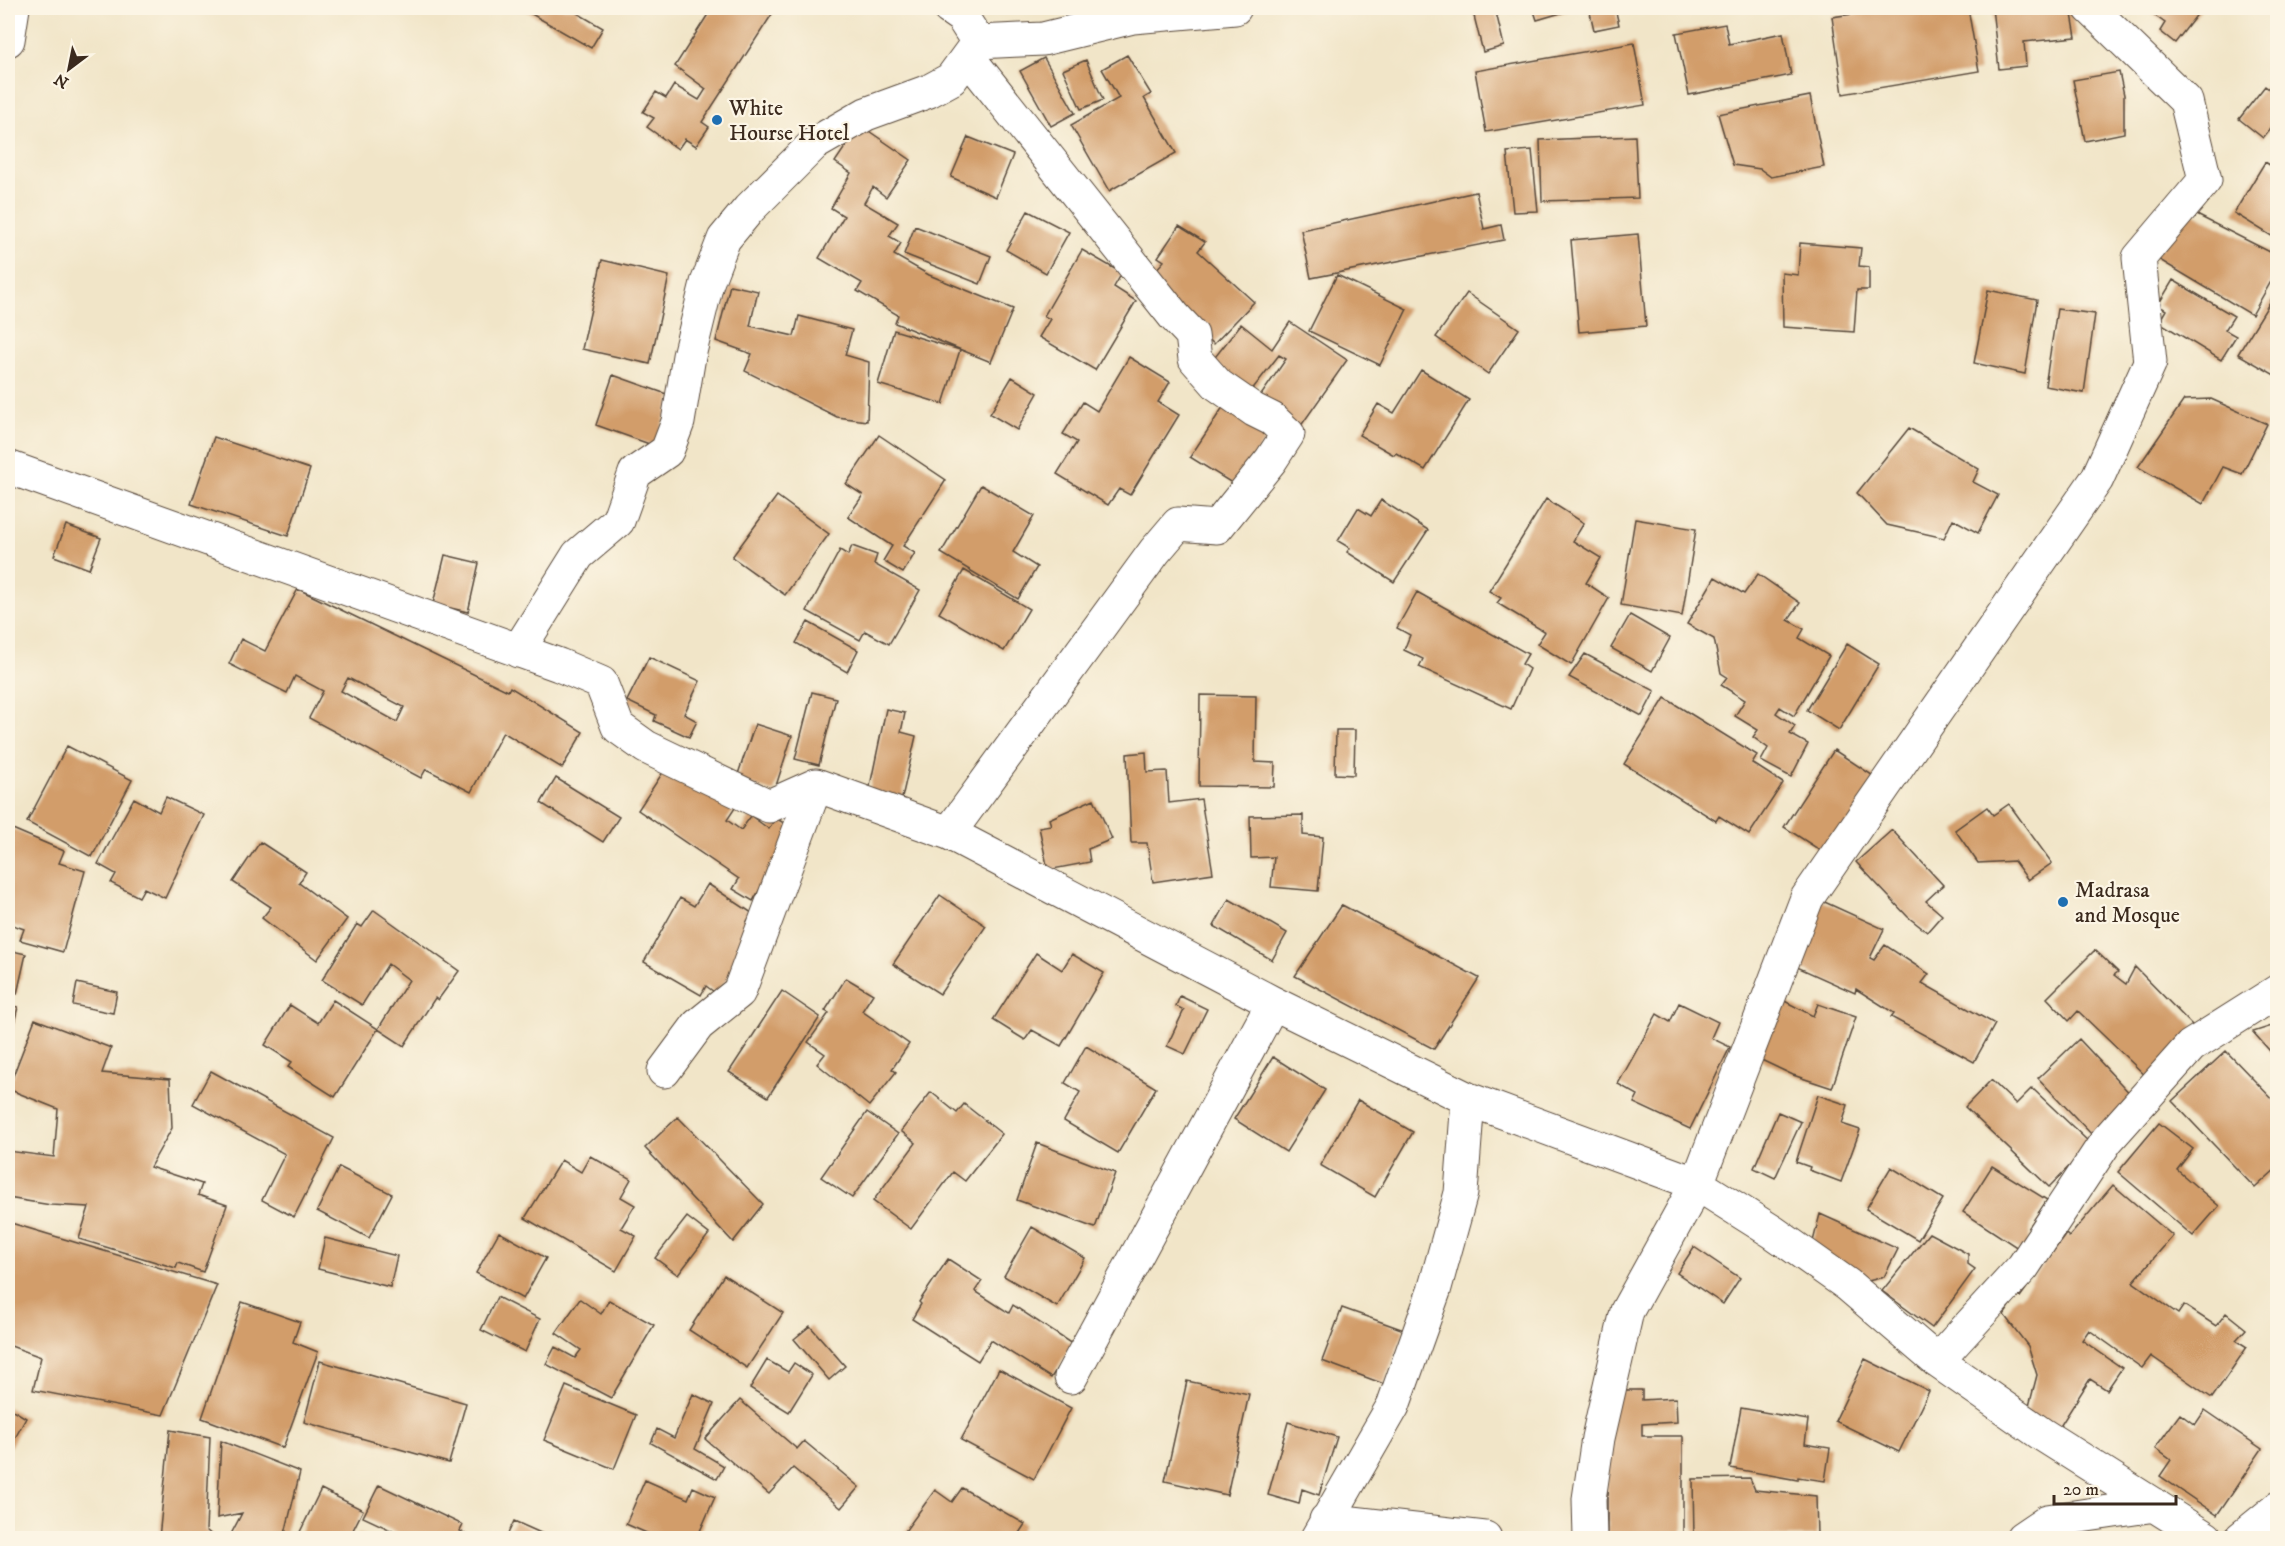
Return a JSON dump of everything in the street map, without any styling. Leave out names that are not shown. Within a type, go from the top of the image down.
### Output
[{"type":"street","points":[[8,40],[14,8]]},
{"type":"street","points":[[949,8],[962,17],[973,50],[1174,316],[1192,334],[1195,359],[1218,385],[1254,410],[1272,419],[1288,434],[1271,460],[1217,527],[1178,524],[949,832]]},
{"type":"street","points":[[518,651],[578,555],[618,521],[635,473],[667,452],[678,422],[689,356],[707,283],[724,239],[749,209],[814,144],[866,114],[929,92],[951,79],[973,50],[1043,39],[1132,17],[1234,8]]},
{"type":"street","points":[[1590,1539],[1589,1499],[1599,1438],[1627,1311],[1697,1184],[1807,898],[2097,479],[2150,362],[2139,258],[2205,180],[2186,101],[2090,8]]},
{"type":"street","points":[[8,467],[602,683],[618,727],[646,747],[769,806],[816,784],[949,832],[1274,1003],[1468,1099],[1697,1184],[1773,1232],[1848,1285],[1937,1361],[2043,1435],[2206,1539]]},
{"type":"street","points":[[664,1071],[699,1025],[739,992],[816,784]]},
{"type":"street","points":[[1937,1361],[2023,1268],[2107,1140],[2191,1046],[2277,991]]},
{"type":"street","points":[[1071,1377],[1274,1003]]},
{"type":"street","points":[[1468,1099],[1461,1193],[1434,1291],[1393,1406],[1322,1529],[1485,1539]]},
{"type":"street","points":[[2022,1539],[2047,1521],[2155,1505]]},
{"type":"street","points":[[2241,1539],[2277,1508]]},
{"type":"building","points":[[521,8],[581,8],[577,13],[603,28],[591,48]]},
{"type":"building","points":[[712,8],[776,8],[702,122],[709,127],[696,146],[685,139],[678,149],[647,127],[654,118],[643,112],[656,92],[666,98],[674,85],[699,100],[706,89],[675,66]]},
{"type":"building","points":[[1472,8],[1495,8],[1504,46],[1483,52]]},
{"type":"building","points":[[1533,8],[1570,8],[1571,10],[1537,20]]},
{"type":"building","points":[[1589,8],[1615,8],[1619,25],[1594,30]]},
{"type":"building","points":[[1894,8],[1968,8],[1979,71],[1843,94],[1832,17]]},
{"type":"building","points":[[1992,8],[2071,8],[2076,37],[2024,42],[2026,66],[1999,69]]},
{"type":"building","points":[[2144,8],[2202,8],[2175,43],[2160,31],[2165,23]]},
{"type":"building","points":[[1725,24],[1729,44],[1783,33],[1791,75],[1689,95],[1676,33]]},
{"type":"building","points":[[1634,43],[1645,105],[1486,132],[1475,71]]},
{"type":"building","points":[[1127,55],[1151,94],[1144,98],[1176,153],[1109,191],[1071,125],[1119,98],[1102,69]]},
{"type":"building","points":[[1044,58],[1075,113],[1051,126],[1020,71]]},
{"type":"building","points":[[1086,60],[1103,100],[1081,109],[1063,70]]},
{"type":"building","points":[[2119,72],[2124,95],[2124,133],[2085,141],[2073,80]]},
{"type":"building","points":[[2265,86],[2278,96],[2278,119],[2263,138],[2239,119]]},
{"type":"building","points":[[1810,96],[1824,167],[1771,177],[1760,169],[1733,165],[1718,114]]},
{"type":"building","points":[[860,125],[911,160],[886,197],[873,187],[864,203],[898,223],[889,236],[901,243],[894,255],[929,275],[1013,309],[991,362],[895,323],[898,315],[857,291],[862,283],[819,258],[844,216],[831,208],[851,173],[835,162]]},
{"type":"building","points":[[1635,136],[1638,198],[1542,201],[1540,140]]},
{"type":"building","points":[[968,137],[1013,155],[996,197],[951,177]]},
{"type":"building","points":[[1532,150],[1538,211],[1513,212],[1507,152]]},
{"type":"building","points":[[2265,162],[2278,170],[2278,240],[2234,213]]},
{"type":"building","points":[[1476,192],[1484,229],[1501,225],[1504,240],[1311,278],[1301,230]]},
{"type":"building","points":[[2187,210],[2278,256],[2278,269],[2252,315],[2153,256]]},
{"type":"building","points":[[1028,211],[1069,232],[1046,273],[1006,250]]},
{"type":"building","points":[[915,226],[991,256],[980,284],[904,254]]},
{"type":"building","points":[[1179,226],[1205,242],[1198,251],[1254,302],[1214,344],[1146,281],[1164,261],[1158,257]]},
{"type":"building","points":[[1638,234],[1646,326],[1579,332],[1571,240]]},
{"type":"building","points":[[1800,243],[1861,248],[1859,266],[1869,267],[1869,290],[1857,290],[1854,332],[1783,327],[1782,273],[1798,275]]},
{"type":"building","points":[[1082,250],[1122,273],[1114,287],[1136,301],[1095,370],[1039,337],[1050,319],[1044,316]]},
{"type":"building","points":[[602,260],[669,276],[650,364],[582,349]]},
{"type":"building","points":[[1337,275],[1407,309],[1380,365],[1309,331]]},
{"type":"building","points":[[2173,280],[2234,316],[2225,330],[2236,336],[2221,360],[2159,322],[2166,310],[2158,305]]},
{"type":"building","points":[[730,285],[758,291],[750,326],[794,336],[799,316],[852,330],[845,355],[869,362],[867,421],[837,417],[745,371],[752,354],[716,341]]},
{"type":"building","points":[[2278,289],[2278,377],[2238,354]]},
{"type":"building","points":[[1988,290],[2037,300],[2025,374],[1974,363]]},
{"type":"building","points":[[1467,293],[1519,329],[1488,374],[1436,337]]},
{"type":"building","points":[[2057,309],[2095,314],[2084,393],[2045,386]]},
{"type":"building","points":[[1290,322],[1347,360],[1298,430],[1257,401],[1286,359],[1279,355],[1251,391],[1212,361],[1241,324],[1272,349]]},
{"type":"building","points":[[894,330],[960,350],[943,404],[878,384]]},
{"type":"building","points":[[1129,357],[1170,382],[1158,402],[1179,415],[1130,495],[1119,489],[1108,505],[1057,474],[1077,442],[1063,434],[1083,402],[1097,411]]},
{"type":"building","points":[[1421,370],[1469,400],[1425,470],[1359,435],[1378,404],[1394,413]]},
{"type":"building","points":[[613,375],[672,396],[655,446],[596,425]]},
{"type":"building","points":[[1012,377],[1038,393],[1017,430],[990,414]]},
{"type":"building","points":[[2211,399],[2267,424],[2242,474],[2223,467],[2203,504],[2138,467],[2184,400]]},
{"type":"building","points":[[1227,401],[1271,431],[1235,485],[1190,457]]},
{"type":"building","points":[[1909,428],[1979,469],[1973,482],[1998,495],[1978,533],[1953,519],[1944,538],[1887,525],[1857,493]]},
{"type":"building","points":[[879,435],[946,480],[903,546],[915,553],[903,573],[883,561],[892,546],[848,517],[863,495],[846,484]]},
{"type":"building","points":[[214,437],[310,469],[288,536],[191,504]]},
{"type":"building","points":[[981,485],[1034,516],[1013,552],[1037,567],[1018,599],[941,553]]},
{"type":"building","points":[[777,496],[829,534],[785,595],[732,557]]},
{"type":"building","points":[[1546,499],[1584,523],[1573,541],[1601,558],[1586,583],[1609,598],[1571,665],[1537,644],[1545,632],[1497,603],[1501,598],[1489,591]]},
{"type":"building","points":[[1381,500],[1428,530],[1394,582],[1347,552],[1350,548],[1338,541],[1358,508],[1371,516]]},
{"type":"building","points":[[1635,519],[1696,529],[1682,616],[1621,605]]},
{"type":"building","points":[[66,525],[101,538],[89,569],[54,556]]},
{"type":"building","points":[[852,546],[877,555],[874,564],[920,590],[889,644],[865,631],[860,640],[807,611],[840,550],[848,555]]},
{"type":"building","points":[[445,555],[479,563],[468,612],[433,604]]},
{"type":"building","points":[[964,570],[1029,609],[1004,651],[939,613]]},
{"type":"building","points":[[1758,574],[1800,603],[1788,620],[1804,629],[1799,638],[1829,656],[1794,716],[1780,707],[1776,713],[1795,726],[1790,734],[1808,744],[1791,777],[1761,761],[1768,748],[1753,737],[1758,730],[1735,716],[1745,700],[1721,685],[1727,677],[1721,673],[1714,639],[1687,624],[1715,577],[1744,594]]},
{"type":"building","points":[[298,589],[508,691],[510,687],[583,732],[562,768],[503,732],[471,792],[426,769],[421,778],[309,718],[323,691],[295,676],[287,693],[229,664],[241,639],[265,651]],"holes":[[[348,678],[404,707],[397,722],[341,691]]]},
{"type":"building","points":[[1417,592],[1528,654],[1522,664],[1529,669],[1511,709],[1419,667],[1423,659],[1404,650],[1410,635],[1397,628]]},
{"type":"building","points":[[1630,615],[1670,638],[1652,671],[1611,648]]},
{"type":"building","points":[[808,622],[858,650],[847,672],[796,643]]},
{"type":"building","points":[[1847,644],[1879,664],[1839,730],[1807,710]]},
{"type":"building","points":[[1585,654],[1655,691],[1642,716],[1569,677]]},
{"type":"building","points":[[649,657],[700,681],[684,714],[697,721],[689,737],[654,721],[656,715],[627,701]]},
{"type":"building","points":[[812,692],[836,698],[819,765],[795,759]]},
{"type":"building","points":[[1200,695],[1256,696],[1255,762],[1275,763],[1274,787],[1199,786]]},
{"type":"building","points":[[1665,698],[1757,755],[1752,763],[1783,783],[1749,835],[1719,816],[1716,821],[1624,764]]},
{"type":"building","points":[[886,709],[905,713],[901,732],[916,736],[902,798],[869,791]]},
{"type":"building","points":[[755,724],[792,736],[774,792],[736,780]]},
{"type":"building","points":[[1336,730],[1355,730],[1354,775],[1335,774]]},
{"type":"building","points":[[67,746],[132,780],[92,857],[27,822]]},
{"type":"building","points":[[1834,750],[1884,783],[1832,858],[1784,827]]},
{"type":"building","points":[[1146,752],[1147,772],[1167,771],[1169,803],[1201,799],[1213,873],[1153,882],[1147,843],[1131,843],[1127,754]]},
{"type":"building","points":[[671,760],[737,805],[727,820],[741,830],[751,816],[769,829],[775,818],[795,829],[753,901],[733,889],[739,879],[638,810]]},
{"type":"building","points":[[556,778],[619,817],[603,842],[541,803]]},
{"type":"building","points":[[166,797],[204,815],[165,898],[144,888],[139,897],[111,883],[116,874],[98,864],[134,798],[159,812]]},
{"type":"building","points":[[1094,799],[1112,839],[1088,849],[1090,862],[1048,870],[1039,827],[1051,825],[1049,819]]},
{"type":"building","points":[[2009,804],[2052,863],[2028,880],[2014,861],[1978,863],[1955,830],[1987,807],[1993,815]]},
{"type":"building","points":[[1303,815],[1303,835],[1323,837],[1318,891],[1271,887],[1274,857],[1251,858],[1250,816]]},
{"type":"building","points":[[8,827],[64,851],[59,863],[85,871],[63,952],[20,940],[24,929],[10,924],[8,928]]},
{"type":"building","points":[[1892,830],[1943,885],[1926,901],[1942,915],[1927,932],[1908,917],[1856,862]]},
{"type":"building","points":[[260,842],[306,872],[299,883],[347,919],[317,960],[262,918],[271,907],[233,882]]},
{"type":"building","points":[[708,884],[752,913],[746,923],[758,931],[717,994],[706,986],[701,995],[644,962],[680,898],[694,906]]},
{"type":"building","points":[[940,895],[986,926],[940,994],[893,964]]},
{"type":"building","points":[[1229,899],[1287,933],[1272,960],[1214,926]]},
{"type":"building","points":[[1818,899],[1884,929],[1870,958],[1874,960],[1885,945],[1929,974],[1922,983],[1995,1024],[1974,1062],[1891,1017],[1894,1013],[1856,989],[1855,993],[1788,963]]},
{"type":"building","points":[[1342,905],[1479,978],[1434,1049],[1295,976]]},
{"type":"building","points":[[374,910],[459,971],[438,1000],[435,998],[404,1046],[378,1029],[409,980],[388,964],[362,1005],[322,980],[357,924],[362,927]]},
{"type":"building","points":[[8,950],[26,954],[17,994],[8,992]]},
{"type":"building","points":[[2095,950],[2118,972],[2114,975],[2126,984],[2135,967],[2194,1027],[2151,1081],[2078,1011],[2069,1021],[2047,998]]},
{"type":"building","points":[[1036,953],[1062,970],[1072,954],[1104,973],[1061,1046],[1032,1030],[1025,1040],[993,1020]]},
{"type":"building","points":[[846,978],[873,994],[862,1011],[909,1044],[892,1069],[896,1072],[869,1106],[817,1064],[825,1054],[808,1042],[829,1013],[825,1011]]},
{"type":"building","points":[[77,983],[117,992],[113,1013],[73,1005]]},
{"type":"building","points":[[782,991],[820,1017],[768,1097],[729,1072]]},
{"type":"building","points":[[1180,996],[1207,1009],[1185,1054],[1167,1046],[1184,1010],[1176,1006]]},
{"type":"building","points":[[1775,996],[1813,1016],[1818,1004],[1856,1017],[1832,1088],[1793,1075],[1753,1056]]},
{"type":"building","points":[[333,1000],[378,1029],[335,1097],[288,1067],[292,1062],[265,1045],[290,1005],[318,1023]]},
{"type":"building","points":[[1679,1003],[1718,1022],[1711,1038],[1730,1047],[1690,1129],[1634,1103],[1638,1095],[1618,1084],[1657,1014],[1670,1022]]},
{"type":"building","points":[[8,1005],[18,1007],[8,1047]]},
{"type":"building","points":[[35,1019],[111,1048],[102,1073],[170,1079],[172,1128],[150,1167],[202,1184],[198,1195],[227,1205],[203,1272],[178,1263],[176,1268],[79,1239],[89,1207],[51,1205],[8,1198],[8,1151],[54,1157],[58,1109],[8,1089]]},
{"type":"building","points":[[2278,1024],[2278,1060],[2253,1032]]},
{"type":"building","points":[[2079,1039],[2135,1099],[2094,1137],[2038,1078]]},
{"type":"building","points":[[1086,1046],[1156,1088],[1118,1153],[1064,1121],[1080,1092],[1065,1083]]},
{"type":"building","points":[[2226,1051],[2278,1105],[2278,1167],[2255,1188],[2172,1101]]},
{"type":"building","points":[[1273,1057],[1325,1090],[1286,1152],[1234,1119]]},
{"type":"building","points":[[211,1071],[334,1138],[294,1217],[262,1200],[285,1154],[193,1104]]},
{"type":"building","points":[[1991,1080],[2016,1104],[2032,1088],[2091,1144],[2049,1187],[1965,1107]]},
{"type":"building","points":[[931,1092],[957,1113],[964,1104],[1002,1134],[965,1181],[953,1172],[911,1229],[873,1201],[916,1143],[901,1131]]},
{"type":"building","points":[[1818,1095],[1848,1105],[1842,1124],[1860,1130],[1841,1182],[1809,1170],[1810,1167],[1796,1162]]},
{"type":"building","points":[[1358,1100],[1413,1132],[1375,1197],[1320,1165]]},
{"type":"building","points":[[867,1112],[898,1134],[852,1198],[821,1177]]},
{"type":"building","points":[[1778,1112],[1801,1122],[1775,1178],[1754,1168]]},
{"type":"building","points":[[678,1117],[763,1204],[733,1242],[645,1148]]},
{"type":"building","points":[[2159,1123],[2193,1149],[2177,1170],[2219,1206],[2193,1236],[2118,1172]]},
{"type":"building","points":[[1037,1143],[1115,1173],[1095,1228],[1017,1200]]},
{"type":"building","points":[[590,1156],[631,1179],[621,1197],[635,1205],[621,1228],[636,1236],[616,1271],[525,1218],[561,1160],[581,1172]]},
{"type":"building","points":[[1992,1166],[2047,1200],[2031,1224],[2027,1254],[1963,1212]]},
{"type":"building","points":[[339,1167],[392,1194],[369,1238],[317,1211]]},
{"type":"building","points":[[1891,1167],[1943,1199],[1918,1240],[1866,1209]]},
{"type":"building","points":[[2113,1185],[2173,1236],[2133,1282],[2178,1314],[2184,1305],[2216,1326],[2226,1313],[2246,1329],[2236,1340],[2247,1347],[2212,1398],[2151,1356],[2142,1368],[2089,1330],[2082,1340],[2122,1368],[2107,1390],[2090,1379],[2054,1436],[2026,1418],[2037,1375],[2028,1346],[2004,1315],[2066,1234],[2069,1237]]},
{"type":"building","points":[[1820,1214],[1898,1249],[1884,1277],[1864,1282],[1809,1257]]},
{"type":"building","points":[[687,1217],[709,1234],[678,1275],[655,1258]]},
{"type":"building","points":[[11,1223],[217,1285],[163,1415],[33,1390],[41,1357],[8,1345],[8,1232]]},
{"type":"building","points":[[1032,1227],[1085,1258],[1057,1307],[1004,1276]]},
{"type":"building","points":[[499,1232],[546,1258],[523,1299],[476,1273]]},
{"type":"building","points":[[1929,1233],[1968,1254],[1968,1264],[1975,1269],[1932,1328],[1882,1291]]},
{"type":"building","points":[[325,1238],[397,1256],[390,1287],[318,1269]]},
{"type":"building","points":[[1694,1247],[1740,1278],[1723,1304],[1677,1273]]},
{"type":"building","points":[[948,1259],[982,1281],[975,1291],[1009,1313],[1013,1305],[1072,1344],[1051,1378],[991,1340],[978,1361],[912,1319],[921,1304],[919,1302]]},
{"type":"building","points":[[724,1275],[783,1313],[747,1368],[689,1330]]},
{"type":"building","points":[[497,1297],[540,1319],[525,1352],[481,1330]]},
{"type":"building","points":[[580,1299],[601,1314],[609,1300],[654,1325],[611,1398],[546,1364],[555,1347],[575,1358],[581,1350],[556,1333]]},
{"type":"building","points":[[242,1302],[300,1322],[293,1342],[318,1352],[283,1448],[202,1418]]},
{"type":"building","points":[[1342,1308],[1404,1330],[1384,1384],[1322,1361]]},
{"type":"building","points":[[810,1326],[845,1366],[829,1380],[794,1339]]},
{"type":"building","points":[[1865,1359],[1929,1391],[1899,1452],[1835,1421]]},
{"type":"building","points":[[767,1360],[788,1372],[794,1363],[812,1375],[789,1412],[750,1388]]},
{"type":"building","points":[[320,1361],[466,1403],[449,1463],[304,1422]]},
{"type":"building","points":[[999,1369],[1071,1408],[1034,1479],[961,1440]]},
{"type":"building","points":[[1187,1381],[1249,1394],[1227,1495],[1165,1481]]},
{"type":"building","points":[[566,1386],[636,1415],[614,1469],[544,1440]]},
{"type":"building","points":[[1611,1390],[1642,1390],[1642,1400],[1676,1398],[1677,1422],[1642,1424],[1642,1436],[1683,1436],[1683,1538],[1607,1538],[1607,1435]]},
{"type":"building","points":[[693,1394],[714,1404],[695,1449],[724,1466],[717,1479],[651,1443],[657,1429],[674,1438]]},
{"type":"building","points":[[740,1400],[797,1449],[804,1441],[859,1487],[841,1508],[793,1468],[769,1494],[705,1439]]},
{"type":"building","points":[[8,1407],[26,1418],[8,1451]]},
{"type":"building","points":[[1741,1408],[1808,1420],[1805,1444],[1830,1448],[1825,1481],[1798,1477],[1798,1480],[1730,1468]]},
{"type":"building","points":[[2205,1410],[2262,1449],[2217,1515],[2160,1476],[2171,1460],[2155,1448],[2180,1414],[2195,1425]]},
{"type":"building","points":[[1288,1422],[1337,1437],[1319,1495],[1302,1489],[1299,1504],[1268,1495]]},
{"type":"building","points":[[170,1430],[210,1437],[206,1530],[215,1538],[159,1538]]},
{"type":"building","points":[[221,1441],[300,1472],[284,1538],[229,1538],[242,1513],[217,1518]]},
{"type":"building","points":[[1750,1478],[1755,1490],[1816,1496],[1817,1536],[1694,1538],[1693,1479]]},
{"type":"building","points":[[645,1480],[688,1499],[693,1487],[715,1497],[697,1538],[658,1538],[626,1524]]},
{"type":"building","points":[[379,1485],[463,1525],[460,1531],[474,1538],[408,1538],[363,1517]]},
{"type":"building","points":[[962,1488],[1025,1524],[1016,1538],[900,1538],[935,1490],[952,1502]]},
{"type":"building","points":[[321,1489],[363,1510],[349,1538],[297,1538]]},
{"type":"building","points":[[514,1521],[552,1538],[506,1538]]},
{"type":"building","points":[[359,1533],[370,1538],[356,1538]]},
{"type":"place","name":"White Hourse Hotel","points":[[717,120]]},
{"type":"place","name":"Madrasa and Mosque","points":[[2063,902]]}]
